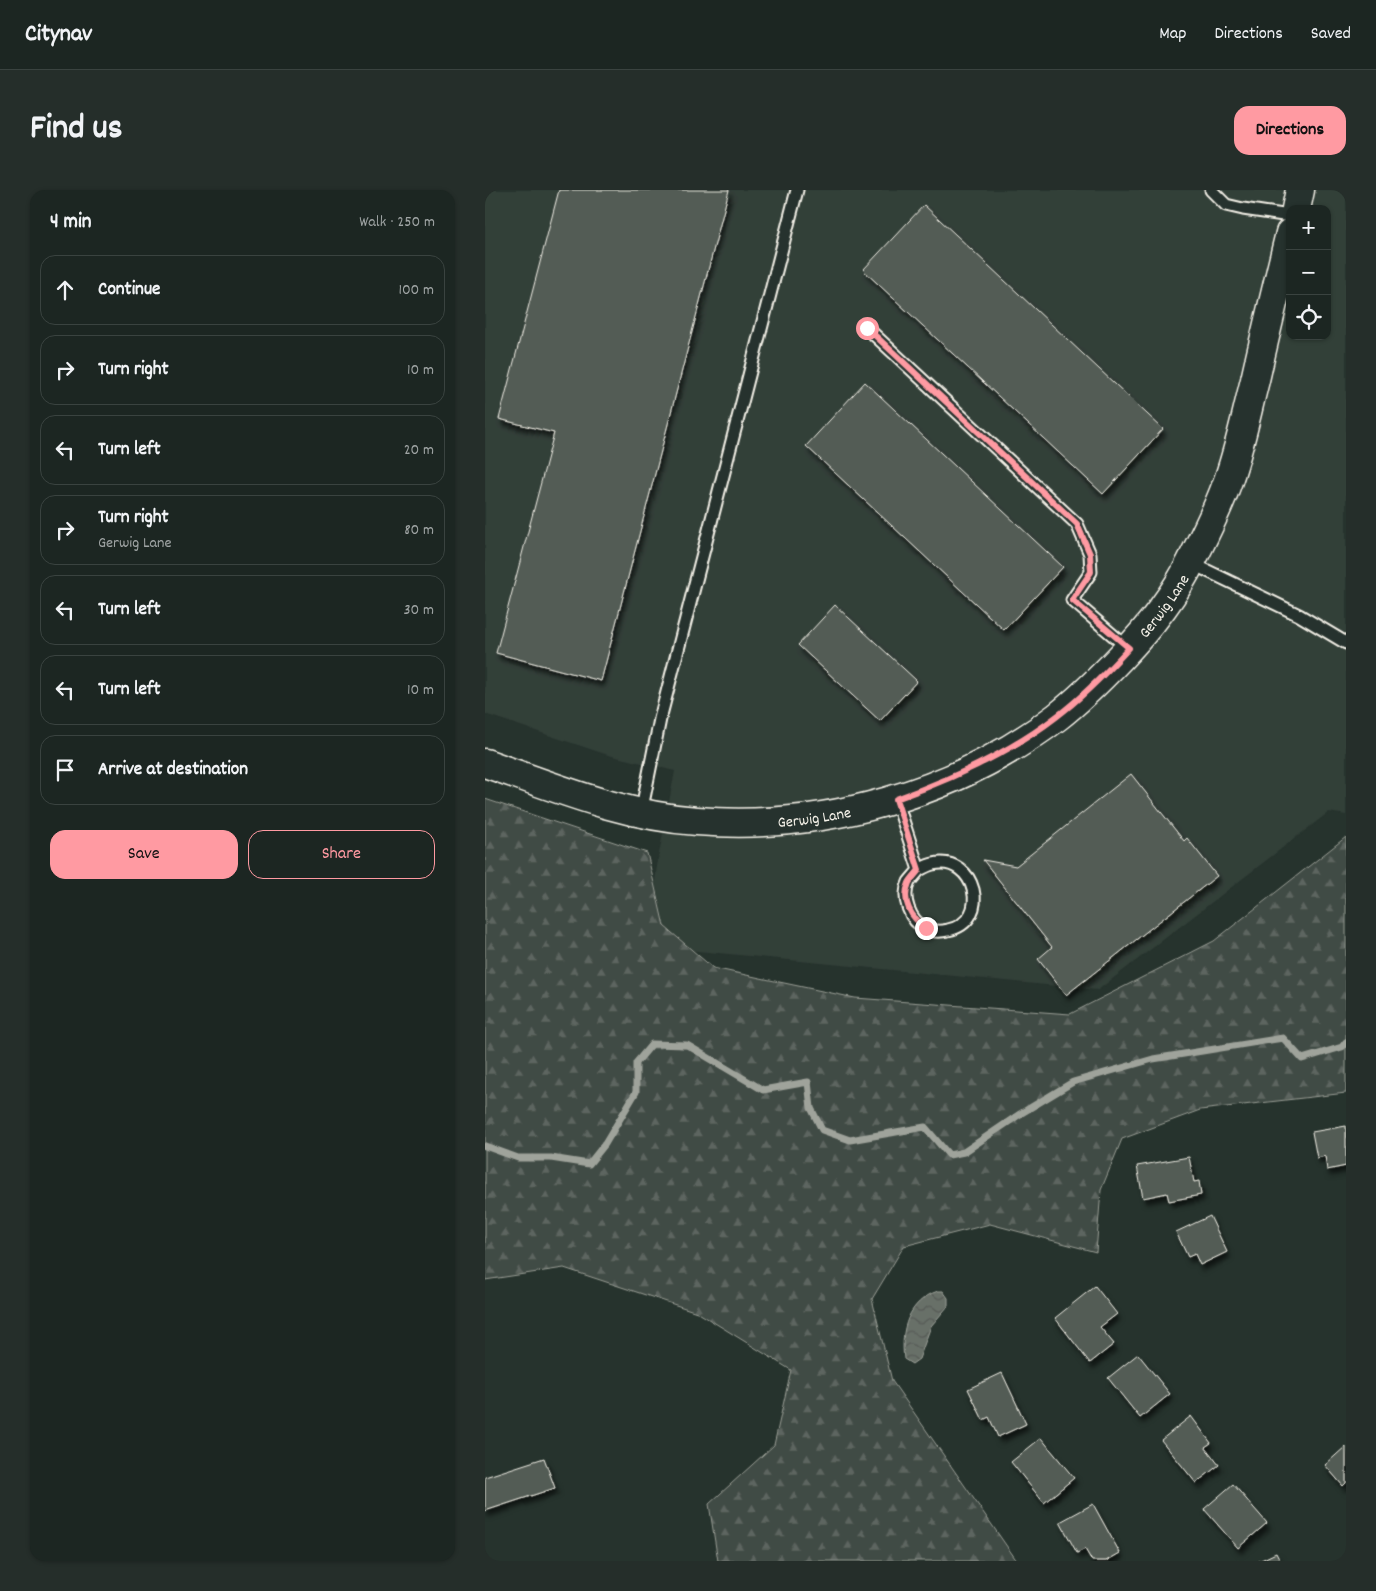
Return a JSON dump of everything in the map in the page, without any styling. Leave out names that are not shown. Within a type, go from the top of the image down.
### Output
[{"type":"street","points":[[1296,205],[1300,190]]},
{"type":"street","name":"Gerwig Lane","points":[[485,763],[589,800],[641,813],[696,821],[751,822],[799,819],[844,812],[896,799],[954,777],[1006,750],[1055,718],[1094,685],[1154,618],[1191,563],[1226,486],[1241,437],[1286,250]]},
{"type":"lane","points":[[641,813],[660,719],[797,190]]},
{"type":"lane","points":[[1211,190],[1226,205],[1286,215]]},
{"type":"lane","points":[[867,328],[1077,524],[1090,554],[1091,572],[1072,600],[1129,648]]},
{"type":"lane","points":[[1191,563],[1299,614],[1346,643]]},
{"type":"lane","points":[[896,799],[919,870]]},
{"type":"lane","points":[[933,864],[947,864],[963,871],[971,882],[975,896],[973,909],[967,920],[955,929],[939,932],[926,928],[917,922],[908,908],[906,896],[909,883],[919,870],[933,864]]},
{"type":"shaded area","points":[[485,190],[1346,190],[1346,815],[1329,812],[1098,990],[646,946],[658,859],[675,771],[608,755],[485,714]]},
{"type":"green space","points":[[485,799],[647,853],[664,926],[713,968],[855,998],[1070,1014],[1214,941],[1346,837],[1346,1093],[1200,1110],[1122,1139],[1101,1190],[1096,1252],[990,1224],[904,1246],[872,1299],[892,1381],[1017,1561],[718,1561],[709,1504],[774,1445],[791,1370],[697,1312],[564,1268],[485,1280]]},
{"type":"water","points":[[938,1291],[943,1291],[948,1298],[948,1306],[931,1326],[919,1359],[912,1364],[904,1359],[903,1348],[903,1338],[908,1318],[919,1302]]},
{"type":"building","points":[[559,190],[729,190],[601,681],[496,653],[554,433],[499,419]]},
{"type":"building","points":[[924,205],[1163,429],[1103,494],[863,270]]},
{"type":"building","points":[[865,382],[1063,567],[1004,630],[806,446]]},
{"type":"building","points":[[835,605],[917,681],[880,721],[798,645]]},
{"type":"building","points":[[1131,774],[1184,841],[1187,838],[1217,876],[1066,995],[1038,959],[1052,947],[983,860],[1016,866]]},
{"type":"building","points":[[1346,1126],[1346,1166],[1327,1170],[1325,1156],[1317,1158],[1312,1132]]},
{"type":"building","points":[[1189,1157],[1194,1182],[1199,1181],[1201,1195],[1169,1201],[1167,1193],[1143,1198],[1137,1166]]},
{"type":"building","points":[[1210,1216],[1227,1252],[1200,1265],[1195,1254],[1188,1257],[1176,1232]]},
{"type":"building","points":[[1095,1286],[1117,1314],[1100,1327],[1114,1344],[1090,1363],[1055,1318]]},
{"type":"building","points":[[1138,1354],[1170,1394],[1140,1418],[1108,1378]]},
{"type":"building","points":[[1002,1373],[1026,1424],[998,1437],[989,1417],[983,1420],[968,1389]]},
{"type":"building","points":[[1191,1416],[1211,1443],[1205,1447],[1219,1465],[1196,1483],[1161,1440]]},
{"type":"building","points":[[1041,1438],[1074,1478],[1044,1503],[1011,1462]]},
{"type":"building","points":[[1346,1446],[1346,1483],[1343,1486],[1325,1465]]},
{"type":"building","points":[[544,1458],[555,1488],[485,1511],[485,1477]]},
{"type":"building","points":[[1233,1484],[1267,1523],[1238,1548],[1204,1509]]},
{"type":"building","points":[[1093,1504],[1120,1553],[1106,1561],[1092,1561],[1085,1549],[1077,1553],[1060,1522]]},
{"type":"building","points":[[1276,1553],[1280,1561],[1259,1561]]},
{"type":"waterway","points":[[485,1146],[518,1158],[551,1158],[589,1164],[605,1144],[636,1092],[636,1063],[652,1044],[687,1045],[763,1090],[808,1082],[811,1108],[822,1130],[850,1140],[925,1127],[949,1155],[964,1152],[1020,1114],[1073,1082],[1153,1059],[1283,1038],[1302,1059],[1342,1047],[1346,1042]]},
{"type":"route","points":[[867,328],[1077,524],[1090,554],[1091,572],[1072,600],[1129,648],[1094,685],[1055,718],[1006,750],[945,781],[896,799],[919,870],[909,883],[906,896],[908,908],[917,922],[926,928]]}]
